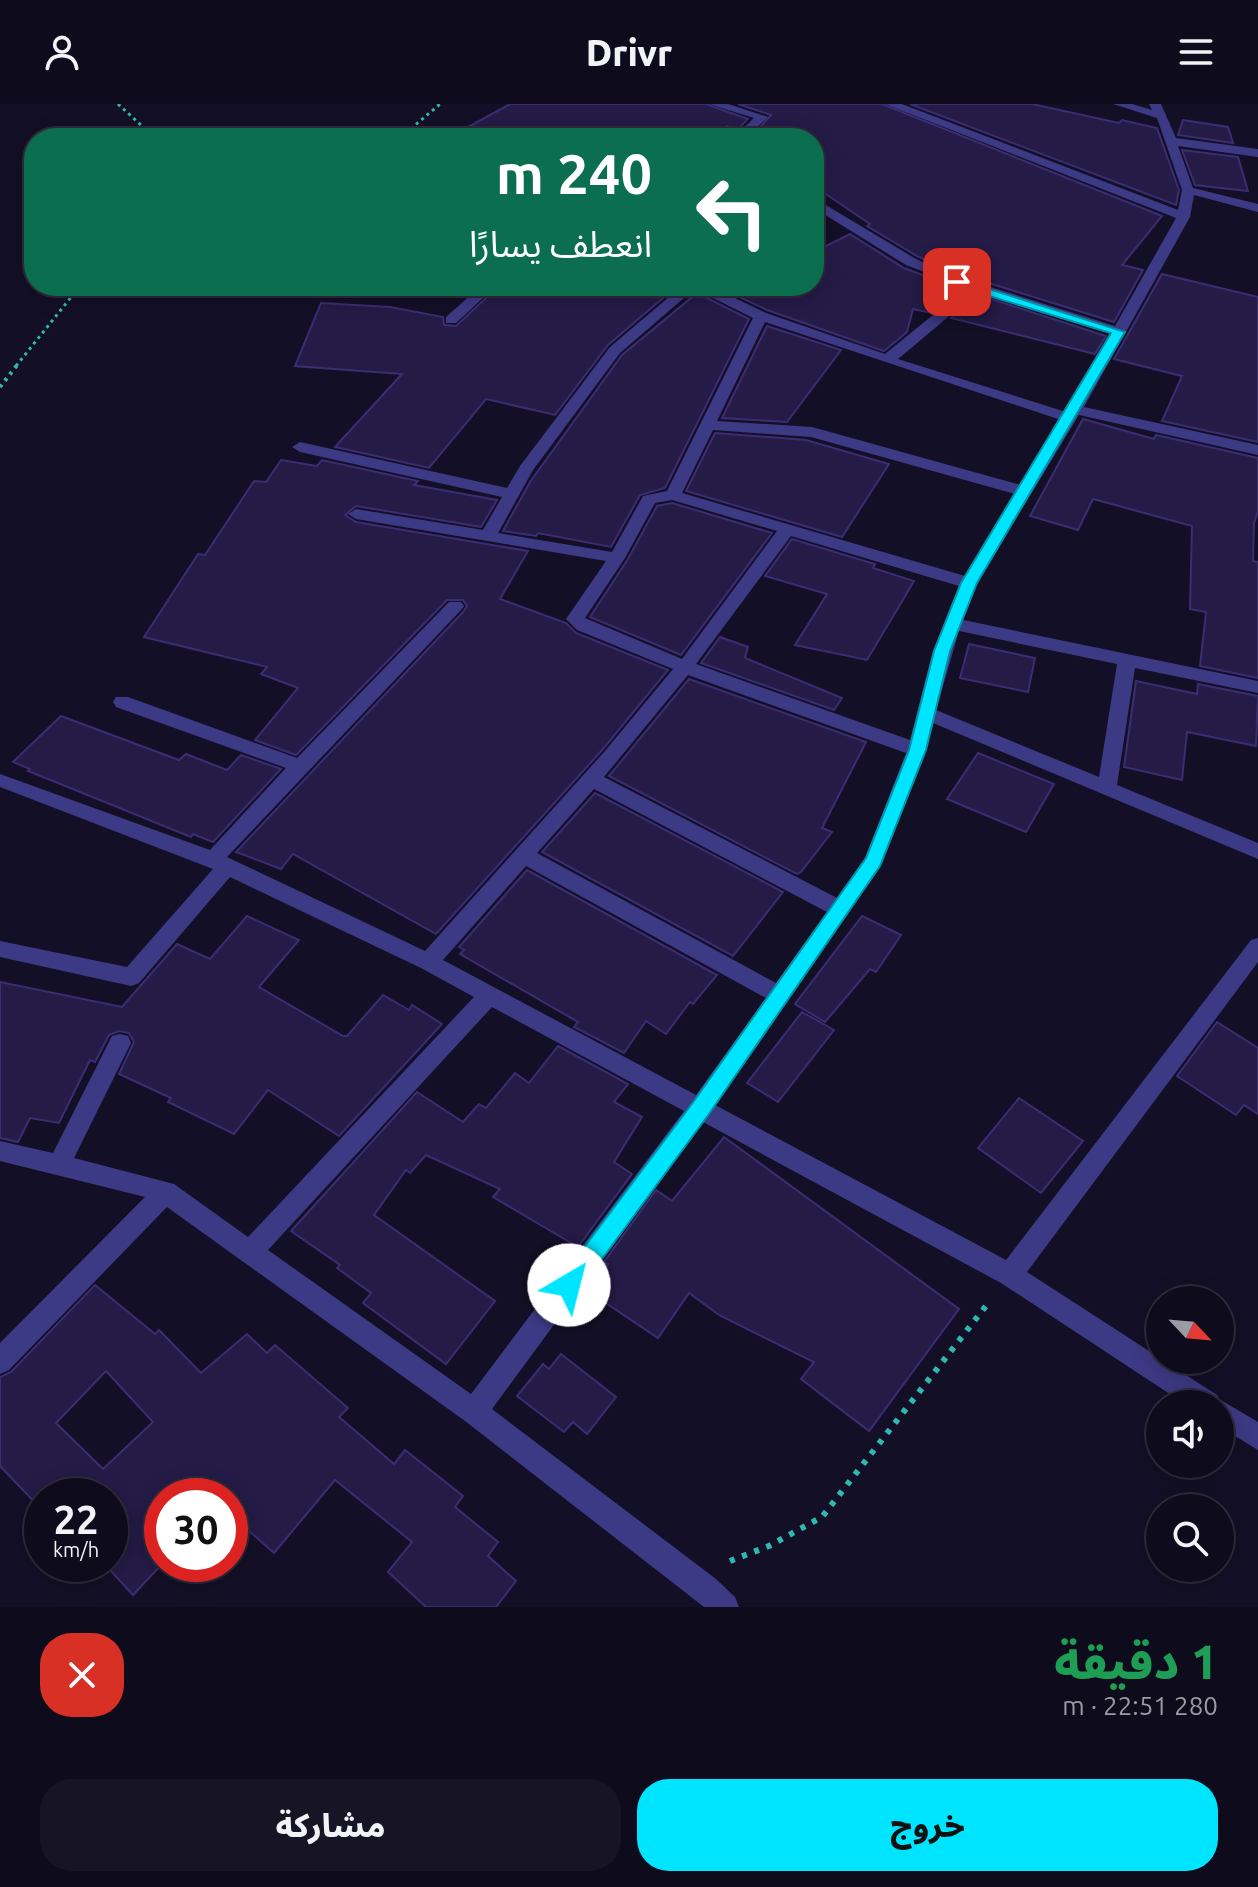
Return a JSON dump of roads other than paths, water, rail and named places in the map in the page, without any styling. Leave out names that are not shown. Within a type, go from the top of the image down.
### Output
[{"type":"street","points":[[715,104],[762,117]]},
{"type":"street","points":[[750,128],[775,104]]},
{"type":"street","points":[[891,104],[1184,217]]},
{"type":"street","points":[[474,1412],[701,1107],[874,861],[917,750],[942,651],[969,583],[1072,414],[1184,217],[1188,190],[1158,110],[1119,104]]},
{"type":"street","points":[[1171,141],[1258,153]]},
{"type":"street","points":[[1188,190],[1258,208]]},
{"type":"street","points":[[824,208],[911,262],[974,289],[1119,332]]},
{"type":"street","points":[[887,360],[974,289]]},
{"type":"street","points":[[451,320],[478,296]]},
{"type":"street","points":[[489,535],[535,457],[615,350],[676,296]]},
{"type":"street","points":[[720,296],[761,316],[887,360],[1072,414],[1258,450]]},
{"type":"street","points":[[673,495],[761,316]]},
{"type":"street","points":[[710,425],[812,432],[1023,491]]},
{"type":"street","points":[[300,447],[512,494]]},
{"type":"street","points":[[917,750],[685,667],[583,626],[575,619],[617,558],[649,499],[673,495],[969,583]]},
{"type":"street","points":[[356,514],[617,558]]},
{"type":"street","points":[[428,962],[591,779],[685,667],[789,527]]},
{"type":"street","points":[[0,949],[131,977],[300,766],[455,606]]},
{"type":"street","points":[[953,624],[1258,687]]},
{"type":"street","points":[[1107,788],[1127,660]]},
{"type":"street","points":[[122,702],[300,766]]},
{"type":"street","points":[[928,714],[1258,851]]},
{"type":"street","points":[[591,779],[840,909]]},
{"type":"street","points":[[2,780],[220,863],[428,962],[1010,1275],[1187,1390]]},
{"type":"street","points":[[523,855],[780,995]]},
{"type":"street","points":[[1010,1275],[1258,946]]},
{"type":"street","points":[[250,1252],[490,995]]},
{"type":"street","points":[[59,1165],[120,1043]]},
{"type":"street","points":[[0,1151],[166,1192],[474,1412],[716,1598]]},
{"type":"street","points":[[0,1361],[166,1192]]},
{"type":"street","points":[[1234,1421],[1258,1437]]}]
